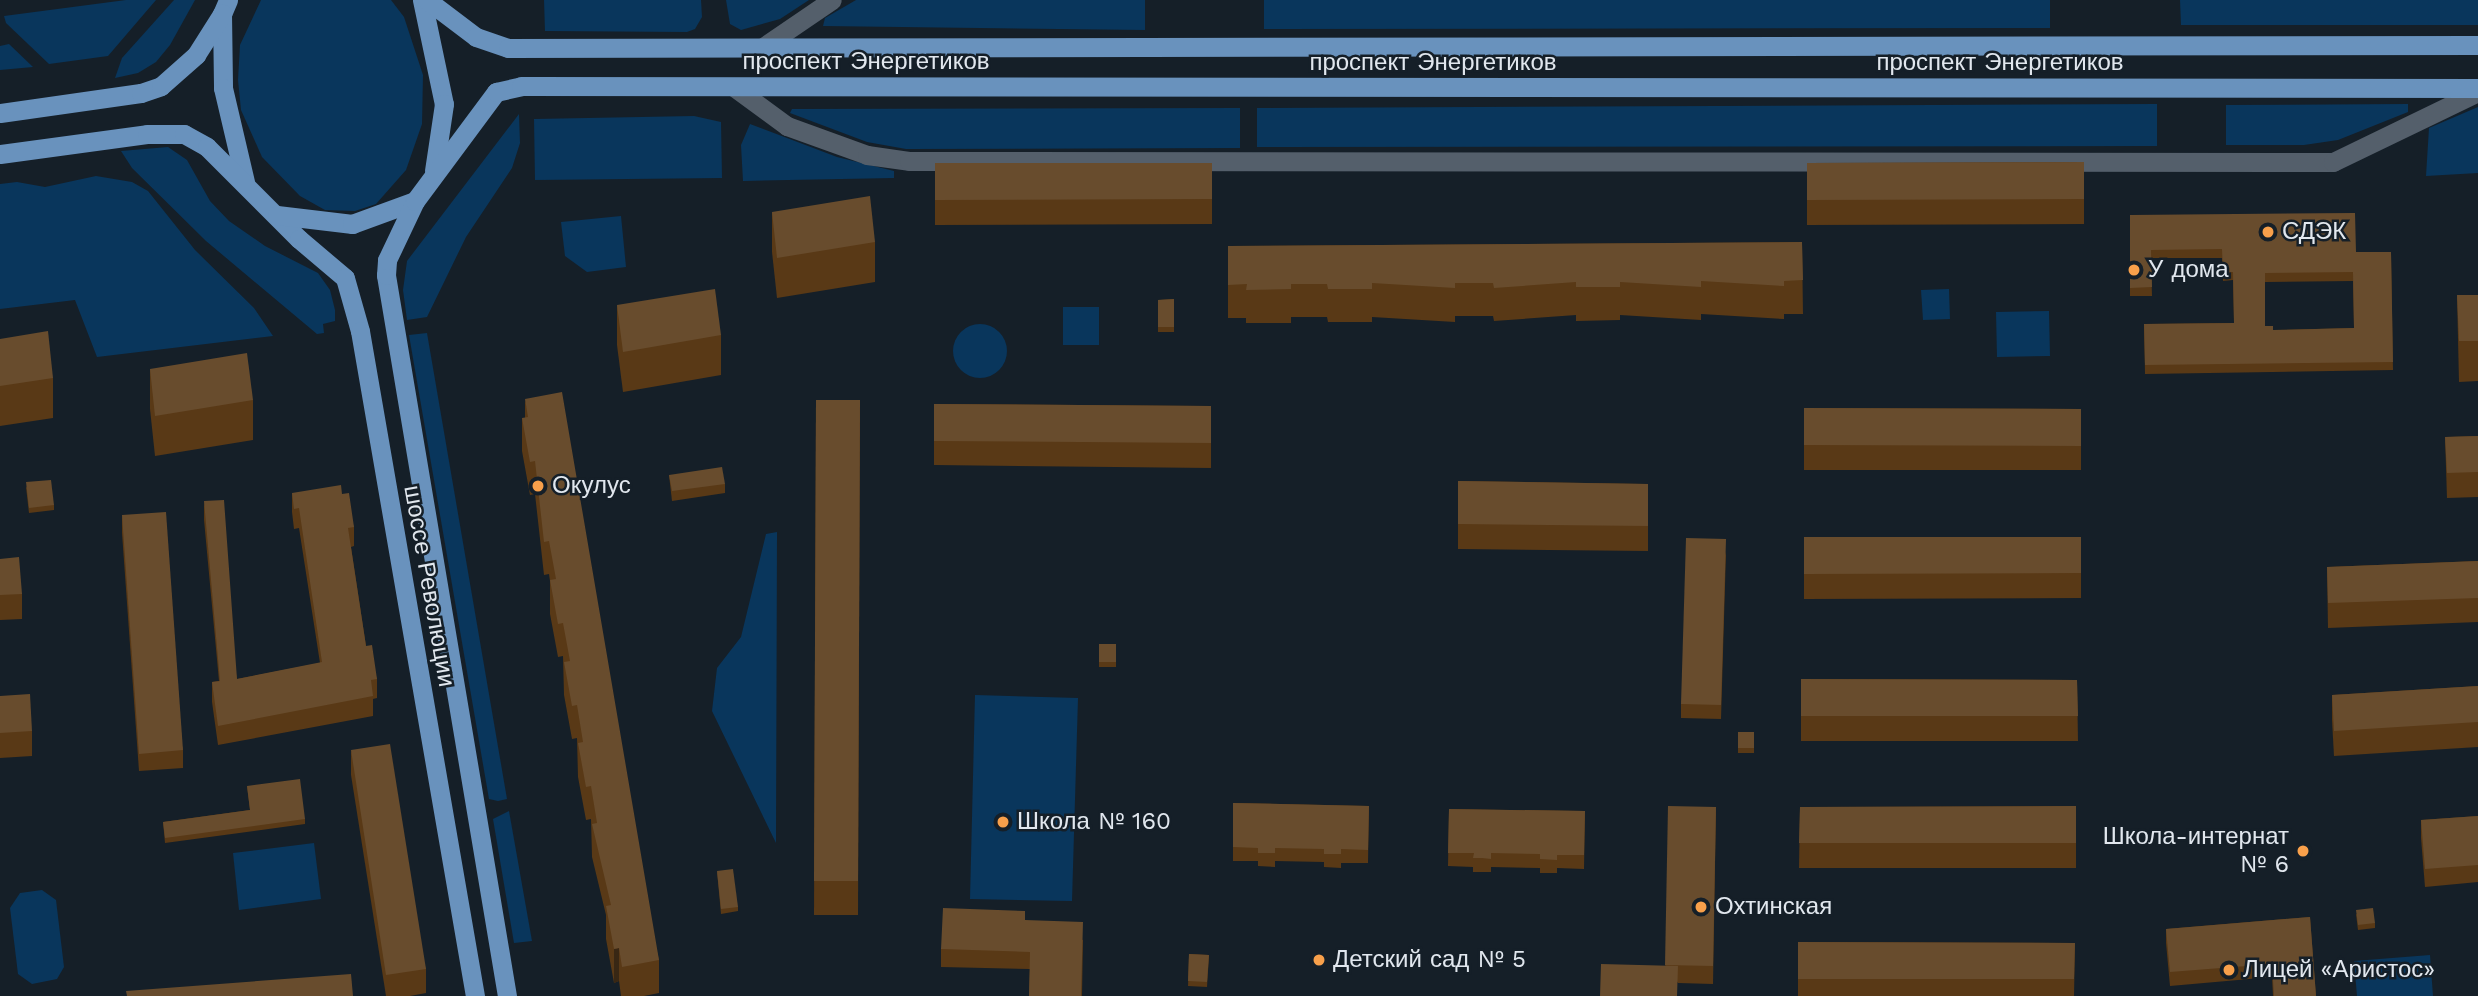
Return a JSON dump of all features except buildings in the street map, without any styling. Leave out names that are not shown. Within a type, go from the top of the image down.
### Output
[{"type":"main road","name":"шоссе Революции","points":[[422,0],[444,104],[433,178],[415,201],[387,260],[386,275],[507,996]]},
{"type":"main road","name":"проспект Энергетиков","points":[[427,0],[476,37],[508,48],[2478,45]]},
{"type":"main road","name":"шоссе Революции","points":[[225,7],[226,115],[246,183],[345,278],[353,296],[475,996]]},
{"type":"main road","points":[[0,113],[141,93],[161,86],[196,55],[225,7]]},
{"type":"main road","name":"проспект Энергетиков","points":[[433,178],[496,92],[522,86],[2478,90]]},
{"type":"main road","points":[[0,154],[147,134],[184,134],[207,147],[246,183]]},
{"type":"main road","points":[[277,215],[352,224],[415,201]]},
{"type":"street","points":[[763,47],[832,0]]},
{"type":"street","points":[[734,87],[787,126],[867,155],[909,161],[2333,162],[2478,90]]},
{"type":"shaded area","points":[[126,0],[156,0],[108,56],[49,64],[6,23],[4,16]]},
{"type":"shaded area","points":[[174,0],[195,0],[170,45],[156,62],[138,73],[115,78],[122,58]]},
{"type":"shaded area","points":[[261,0],[391,0],[404,17],[423,75],[422,124],[406,170],[376,204],[355,211],[325,210],[300,196],[262,157],[241,110],[238,80],[240,45]]},
{"type":"shaded area","points":[[544,0],[701,0],[702,17],[695,29],[687,32],[545,31]]},
{"type":"shaded area","points":[[726,0],[809,0],[780,19],[741,30],[730,24]]},
{"type":"shaded area","points":[[856,0],[1145,0],[1145,30],[823,26],[825,18]]},
{"type":"shaded area","points":[[1264,0],[2050,0],[2050,28],[1264,29]]},
{"type":"shaded area","points":[[2180,0],[2478,0],[2478,25],[2181,25]]},
{"type":"shaded area","points":[[9,44],[33,67],[0,70],[0,46]]},
{"type":"shaded area","points":[[2157,104],[2157,146],[1257,147],[1257,108]]},
{"type":"shaded area","points":[[2408,104],[2408,112],[2338,140],[2304,145],[2226,145],[2226,105]]},
{"type":"shaded area","points":[[2478,107],[2478,173],[2426,176],[2429,128]]},
{"type":"shaded area","points":[[1240,108],[1240,148],[906,149],[867,142],[790,113],[792,109]]},
{"type":"shaded area","points":[[519,114],[520,143],[512,168],[466,237],[427,317],[407,320],[403,290],[407,261]]},
{"type":"shaded area","points":[[694,116],[721,122],[722,178],[535,180],[534,119]]},
{"type":"shaded area","points":[[750,124],[837,157],[894,171],[894,178],[743,181],[741,145]]},
{"type":"shaded area","points":[[168,147],[187,160],[210,201],[229,221],[265,246],[318,273],[330,290],[335,310],[335,321],[323,324],[324,333],[317,334],[206,241],[132,168],[121,151]]},
{"type":"shaded area","points":[[96,176],[132,182],[148,191],[195,250],[254,308],[273,336],[97,357],[75,300],[0,309],[0,184],[17,182],[45,187]]},
{"type":"shaded area","points":[[621,216],[626,267],[587,272],[565,256],[561,222]]},
{"type":"shaded area","points":[[1949,289],[1950,319],[1923,320],[1921,290]]},
{"type":"shaded area","points":[[1063,307],[1099,307],[1099,345],[1063,345]]},
{"type":"shaded area","points":[[2049,311],[2050,356],[1997,357],[1996,312]]},
{"type":"shaded area","points":[[985,324],[995,328],[1003,336],[1007,351],[1003,366],[995,374],[975,378],[965,374],[957,366],[953,346],[957,336],[965,328]]},
{"type":"shaded area","points":[[427,333],[507,799],[498,801],[489,799],[409,335]]},
{"type":"shaded area","points":[[777,532],[776,843],[712,711],[717,668],[741,637],[766,534]]},
{"type":"shaded area","points":[[975,695],[1078,698],[1072,901],[970,899]]},
{"type":"shaded area","points":[[509,811],[532,941],[514,943],[493,819]]},
{"type":"shaded area","points":[[314,843],[321,899],[239,910],[233,853]]},
{"type":"shaded area","points":[[42,890],[56,900],[64,967],[57,979],[32,984],[18,974],[10,908],[20,893]]},
{"type":"shaded area","points":[[2430,955],[2433,996],[2357,996],[2354,961]]},
{"type":"place","name":"СДЭК","points":[[2268,232]]},
{"type":"place","name":"У дома","points":[[2134,270]]},
{"type":"place","name":"Окулус","points":[[538,486]]},
{"type":"place","name":"Школа № 160","points":[[1003,822]]},
{"type":"place","name":"Школа-интернат № 6","points":[[2303,851]]},
{"type":"place","name":"Охтинская","points":[[1701,907]]},
{"type":"place","name":"Детский сад № 5","points":[[1319,960]]},
{"type":"place","name":"Лицей «Аристос»","points":[[2229,970]]}]
